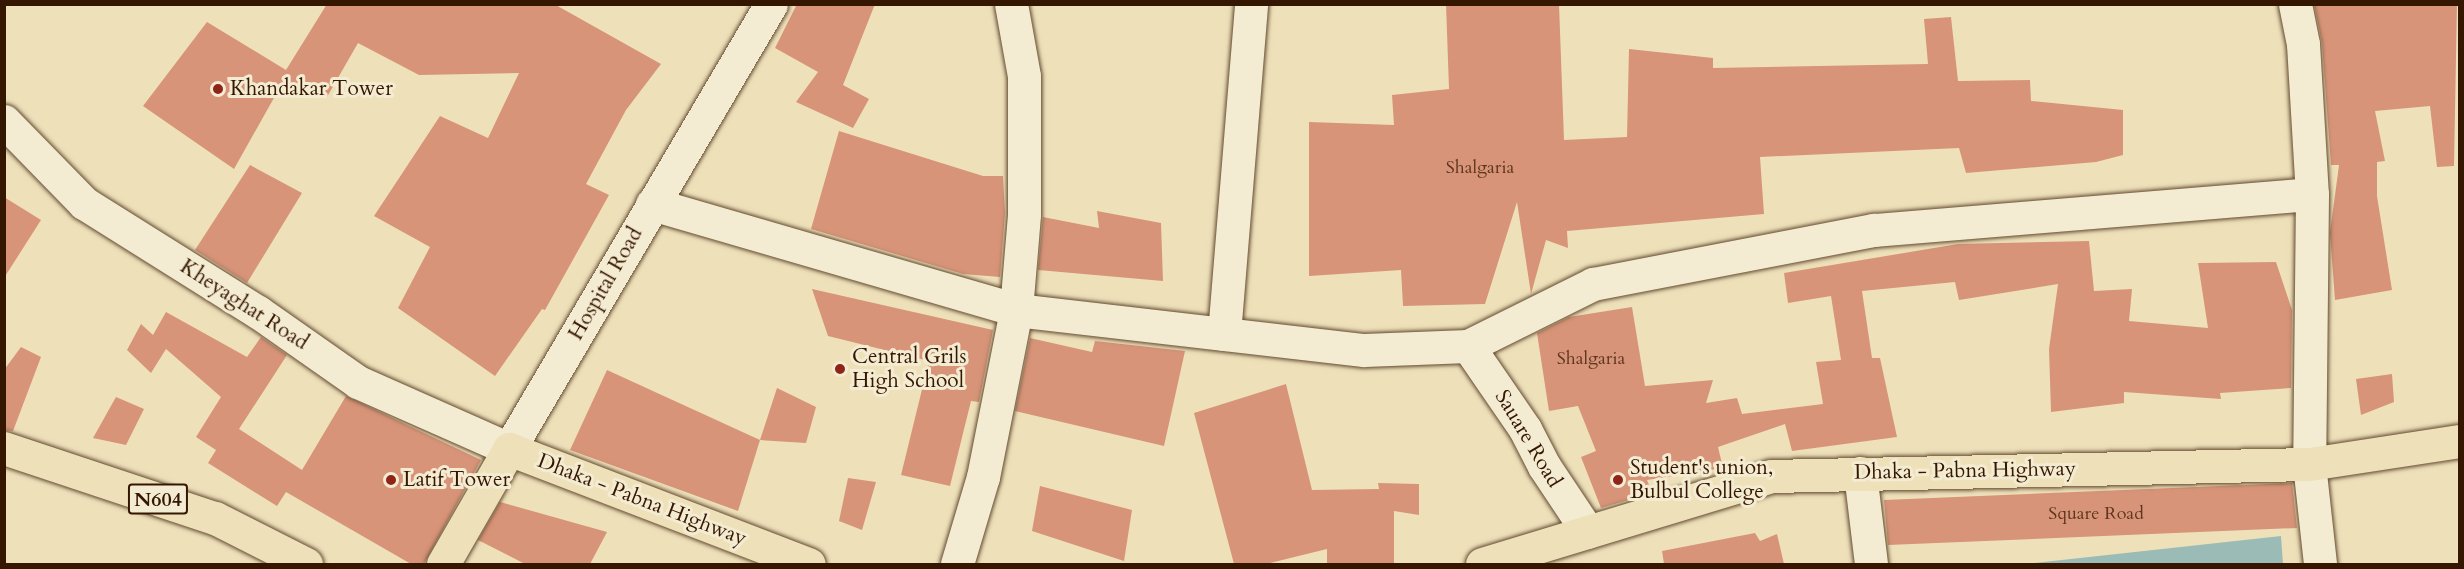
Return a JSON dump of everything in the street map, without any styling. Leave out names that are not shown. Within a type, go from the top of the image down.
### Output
[{"type":"main road","name":"Dhaka - Pabna Highway","points":[[1482,564],[1771,476],[2309,464],[2460,441]]},
{"type":"main road","name":"N604","points":[[4,448],[215,518],[306,564]]},
{"type":"main road","name":"Hospital Road","points":[[443,564],[509,449]]},
{"type":"main road","name":"Dhaka - Pabna Highway","points":[[509,449],[809,564]]},
{"type":"street","name":"Hospital Road","points":[[509,449],[771,4]]},
{"type":"street","points":[[957,564],[983,477],[1016,310],[1024,214],[1023,76],[1011,4]]},
{"type":"street","points":[[1224,334],[1251,4]]},
{"type":"street","points":[[2295,4],[2303,44],[2312,194],[2309,464],[2320,564]]},
{"type":"street","name":"Kheyaghat Road","points":[[4,121],[84,202],[258,312],[358,382],[509,449]]},
{"type":"street","points":[[652,204],[1016,310],[1364,350],[1468,346],[1593,284],[1781,246],[1874,230],[2312,194]]},
{"type":"street","name":"Sauare Road","points":[[1468,346],[1526,429],[1544,466],[1588,532]]},
{"type":"street","points":[[1860,473],[1871,564]]},
{"type":"water","points":[[2281,536],[2283,564],[2024,564]]},
{"type":"building","points":[[327,4],[554,4],[661,64],[626,110],[586,184],[609,195],[545,310],[542,309],[495,376],[398,308],[430,247],[374,216],[440,116],[488,138],[519,73],[419,75],[358,43],[327,97],[284,80],[234,169],[143,106],[207,22],[286,70]]},
{"type":"building","points":[[797,4],[875,4],[843,85],[869,99],[853,128],[796,102],[818,72],[775,48]]},
{"type":"building","points":[[1446,4],[1559,4],[1564,140],[1627,137],[1629,49],[1713,58],[1713,68],[1928,64],[1924,19],[1951,17],[1958,81],[2030,80],[2031,101],[2123,110],[2123,155],[2096,162],[1966,173],[1959,148],[1760,157],[1764,214],[1567,231],[1568,248],[1546,240],[1531,294],[1517,202],[1485,304],[1403,306],[1401,270],[1309,276],[1309,122],[1394,125],[1392,95],[1449,89]]},
{"type":"building","points":[[2314,4],[2457,4],[2454,166],[2437,167],[2430,106],[2375,111],[2385,161],[2377,162],[2377,196],[2392,290],[2335,300],[2330,233],[2339,165],[2331,165],[2322,43]]},
{"type":"building","points":[[839,131],[983,176],[1003,176],[1005,213],[1000,277],[963,274],[811,229]]},
{"type":"building","points":[[250,165],[302,193],[247,283],[195,250]]},
{"type":"building","points":[[4,197],[41,220],[4,278]]},
{"type":"building","points":[[1097,211],[1161,223],[1163,281],[1038,270],[1043,217],[1099,228]]},
{"type":"building","points":[[2089,241],[2094,291],[2132,289],[2129,321],[2208,328],[2198,263],[2276,262],[2292,310],[2291,388],[2220,393],[2221,399],[2124,392],[2124,403],[2051,412],[2049,349],[2058,284],[1959,300],[1955,282],[1862,291],[1872,358],[1880,358],[1897,437],[1792,451],[1785,424],[1718,447],[1723,468],[1647,480],[1652,493],[1601,508],[1581,457],[1596,451],[1578,406],[1549,411],[1537,333],[1569,317],[1632,307],[1645,386],[1713,380],[1706,403],[1737,398],[1742,414],[1823,404],[1816,362],[1841,360],[1831,296],[1788,303],[1784,273],[1958,244]]},
{"type":"building","points":[[812,289],[993,330],[979,402],[971,401],[950,486],[901,475],[929,361],[828,336]]},
{"type":"building","name":"Latif Tower","points":[[166,312],[247,357],[261,337],[287,355],[239,429],[302,470],[346,396],[481,460],[424,564],[411,564],[286,492],[277,506],[208,463],[216,450],[196,437],[221,397],[166,349],[151,373],[127,350],[141,324],[153,335]]},
{"type":"building","points":[[1030,338],[1092,352],[1095,341],[1185,351],[1164,446],[1015,411]]},
{"type":"building","points":[[21,347],[41,357],[13,431],[4,430],[4,370]]},
{"type":"building","points":[[607,370],[760,440],[738,511],[570,450]]},
{"type":"building","points":[[2392,374],[2394,402],[2361,415],[2356,379]]},
{"type":"building","points":[[1286,384],[1312,490],[1379,489],[1378,483],[1419,484],[1419,515],[1394,511],[1394,564],[1327,564],[1327,549],[1266,564],[1234,564],[1194,413]]},
{"type":"building","points":[[777,388],[816,407],[806,443],[760,440]]},
{"type":"building","points":[[116,397],[144,409],[126,445],[93,438]]},
{"type":"building","points":[[848,478],[876,482],[862,530],[839,521]]},
{"type":"building","points":[[2292,483],[2297,528],[1888,545],[1884,500]]},
{"type":"building","points":[[1040,486],[1132,510],[1124,561],[1032,531]]},
{"type":"building","points":[[500,502],[607,532],[590,564],[525,564],[478,540]]},
{"type":"building","points":[[1755,533],[1760,541],[1777,534],[1784,564],[1664,564],[1662,551]]},
{"type":"place","name":"Khandakar Tower","points":[[218,89]]},
{"type":"place","name":"Central Grils High School","points":[[840,369]]},
{"type":"place","name":"Latif Tower","points":[[391,480]]},
{"type":"place","name":"Student's union, Bulbul College","points":[[1618,480]]}]
